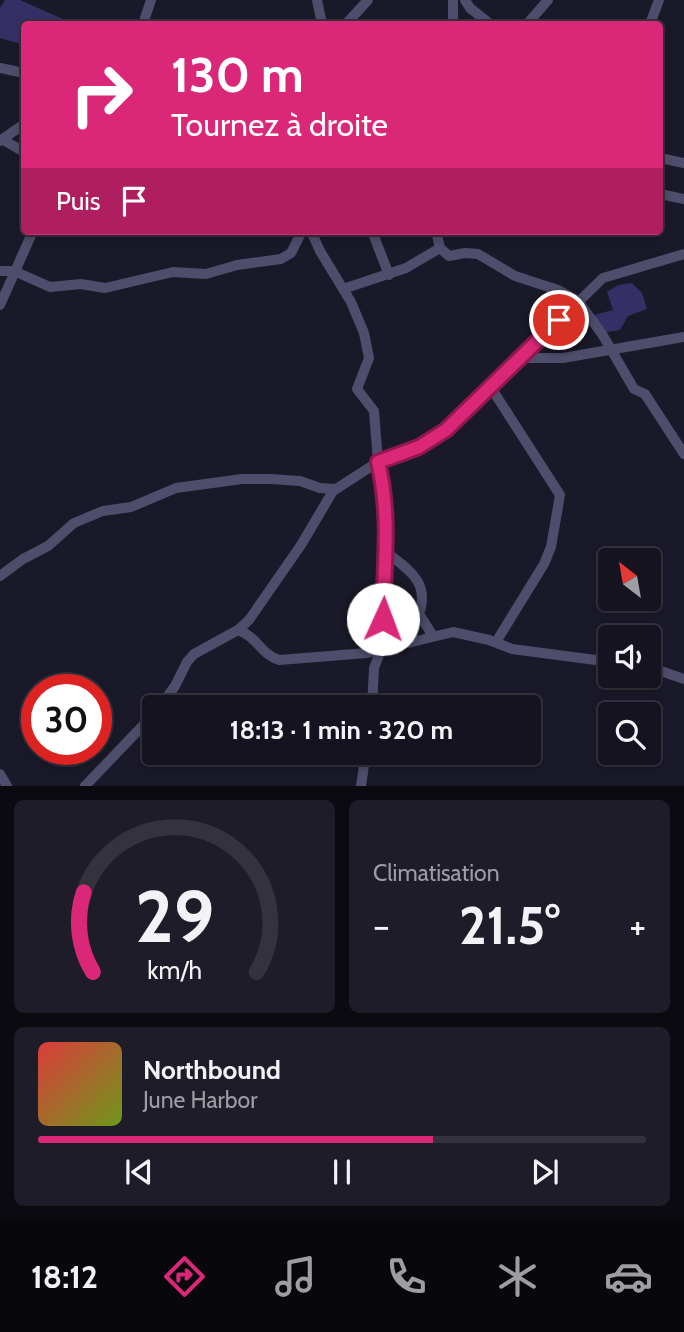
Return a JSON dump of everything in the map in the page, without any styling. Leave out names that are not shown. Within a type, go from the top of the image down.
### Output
[{"type":"street","points":[[144,21],[151,0]]},
{"type":"street","points":[[317,0],[321,21]]},
{"type":"street","points":[[348,21],[368,0]]},
{"type":"street","points":[[453,0],[453,21]]},
{"type":"street","points":[[465,0],[470,8],[486,21]]},
{"type":"street","points":[[530,21],[548,0]]},
{"type":"street","points":[[651,21],[659,0]]},
{"type":"street","points":[[0,68],[21,72]]},
{"type":"street","points":[[21,126],[1,140],[21,150]]},
{"type":"street","points":[[663,159],[684,163]]},
{"type":"street","points":[[663,194],[684,198]]},
{"type":"street","points":[[0,305],[31,235]]},
{"type":"street","points":[[0,271],[13,271],[50,287],[81,284],[105,288],[173,272],[206,274],[237,265],[281,259],[291,253],[300,235]]},
{"type":"street","points":[[313,235],[364,333],[369,358],[357,389],[374,411],[388,531],[382,650],[374,668],[373,695]]},
{"type":"street","points":[[374,235],[389,275]]},
{"type":"street","points":[[437,235],[440,248],[449,256],[478,254],[514,276],[558,290],[578,301],[634,388],[645,394],[684,454]]},
{"type":"street","points":[[343,289],[389,275],[440,248]]},
{"type":"street","points":[[169,695],[194,654],[238,630],[249,620],[336,489],[378,462],[432,440],[446,430],[603,278],[684,254]]},
{"type":"street","points":[[520,358],[562,358],[684,337]]},
{"type":"street","points":[[490,386],[560,495],[551,547],[544,564],[496,642]]},
{"type":"street","points":[[0,576],[23,559],[48,546],[74,523],[96,513],[131,507],[176,488],[242,479],[270,479],[300,481],[320,488],[336,489]]},
{"type":"street","points":[[386,552],[418,580],[422,598],[419,614],[433,636]]},
{"type":"street","points":[[238,630],[250,635],[269,656],[279,660],[382,650],[457,632],[512,649],[598,660]]},
{"type":"street","points":[[661,671],[684,679]]},
{"type":"street","points":[[85,786],[142,727]]},
{"type":"street","points":[[360,786],[364,765]]},
{"type":"street","points":[[0,774],[7,786]]},
{"type":"shaded area","points":[[5,0],[20,0],[67,21],[21,21],[21,44],[0,38],[0,8]]},
{"type":"shaded area","points":[[632,283],[642,293],[647,309],[628,316],[620,330],[602,333],[590,316],[613,310],[607,292],[618,285]]},
{"type":"route","points":[[383,619],[388,531],[384,488],[378,462],[419,447],[446,430],[559,320]]}]
